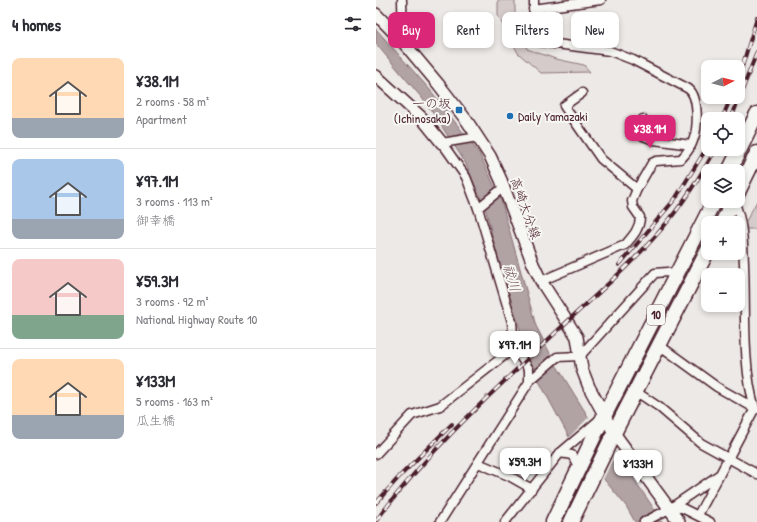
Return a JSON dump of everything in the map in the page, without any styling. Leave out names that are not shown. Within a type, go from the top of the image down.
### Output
[{"type":"highway","points":[[732,164],[757,114]]},
{"type":"highway","points":[[745,178],[757,153]]},
{"type":"highway","name":"10","points":[[553,522],[581,464],[598,422],[710,208]]},
{"type":"highway","name":"10","points":[[570,522],[611,438],[703,260]]},
{"type":"main road","name":"高崎大分線","points":[[376,14],[388,26]]},
{"type":"main road","name":"高崎大分線","points":[[408,48],[455,105],[475,138],[490,156],[525,246],[541,281],[577,337],[580,356],[598,422],[679,522]]},
{"type":"main road","points":[[376,76],[421,117],[444,143]]},
{"type":"street","points":[[402,0],[402,12]]},
{"type":"street","points":[[541,281],[625,245],[634,235],[640,223],[640,217],[633,207],[632,201],[637,188],[652,163],[656,161],[681,159],[691,145],[696,127],[695,98],[691,90],[633,60],[610,51],[546,44],[541,42],[534,33],[534,4],[601,0]]},
{"type":"street","points":[[582,93],[564,106],[601,159],[637,188]]},
{"type":"street","points":[[643,119],[643,136],[691,145]]},
{"type":"street","points":[[475,138],[444,143],[466,177],[480,206],[512,322],[514,348],[528,366],[532,377]]},
{"type":"street","points":[[480,206],[502,189]]},
{"type":"street","points":[[698,515],[756,409],[750,393],[746,348],[742,229],[736,208]]},
{"type":"street","points":[[440,522],[532,377],[557,356],[580,356],[655,273],[667,272],[675,276]]},
{"type":"street","points":[[659,345],[717,387],[756,409]]},
{"type":"street","points":[[376,454],[412,415],[440,406],[514,348]]},
{"type":"street","points":[[635,391],[659,406],[701,443],[757,474]]},
{"type":"street","points":[[505,522],[560,453],[598,422]]},
{"type":"street","points":[[560,453],[572,455],[581,464]]},
{"type":"street","points":[[478,463],[509,476],[532,489]]},
{"type":"street","points":[[644,522],[669,509],[720,474]]},
{"type":"street","points":[[669,509],[680,507],[710,522]]},
{"type":"shaded area","points":[[498,0],[515,0],[515,12],[502,12],[502,23],[498,16]]},
{"type":"shaded area","points":[[515,48],[527,48],[556,59],[584,65],[590,72],[541,73],[518,53]]},
{"type":"shaded area","points":[[757,201],[757,229],[747,229],[745,228],[745,223]]},
{"type":"water","name":"祓川","points":[[376,29],[388,43],[388,48],[393,48],[431,91],[479,153],[501,200],[536,326],[555,363],[589,418],[623,463],[663,522],[635,522],[626,506],[569,437],[533,370],[502,274],[486,211],[465,162],[427,104],[376,44]]},
{"type":"pier","points":[[589,417],[622,461],[612,461],[602,482],[568,438]]},
{"type":"railway","points":[[744,60],[757,18]]},
{"type":"railway","points":[[734,112],[757,52]]},
{"type":"railway","points":[[725,112],[728,104]]},
{"type":"railway","points":[[619,265],[675,199],[702,156]]},
{"type":"railway","points":[[376,521],[421,466],[469,415],[622,271],[658,233],[682,203],[712,156]]},
{"type":"railway","points":[[376,503],[400,476],[452,424]]},
{"type":"place","name":"一の坂 (Ichinosaka)","points":[[459,110]]},
{"type":"place","name":"Daily Yamazaki","points":[[510,116]]}]
